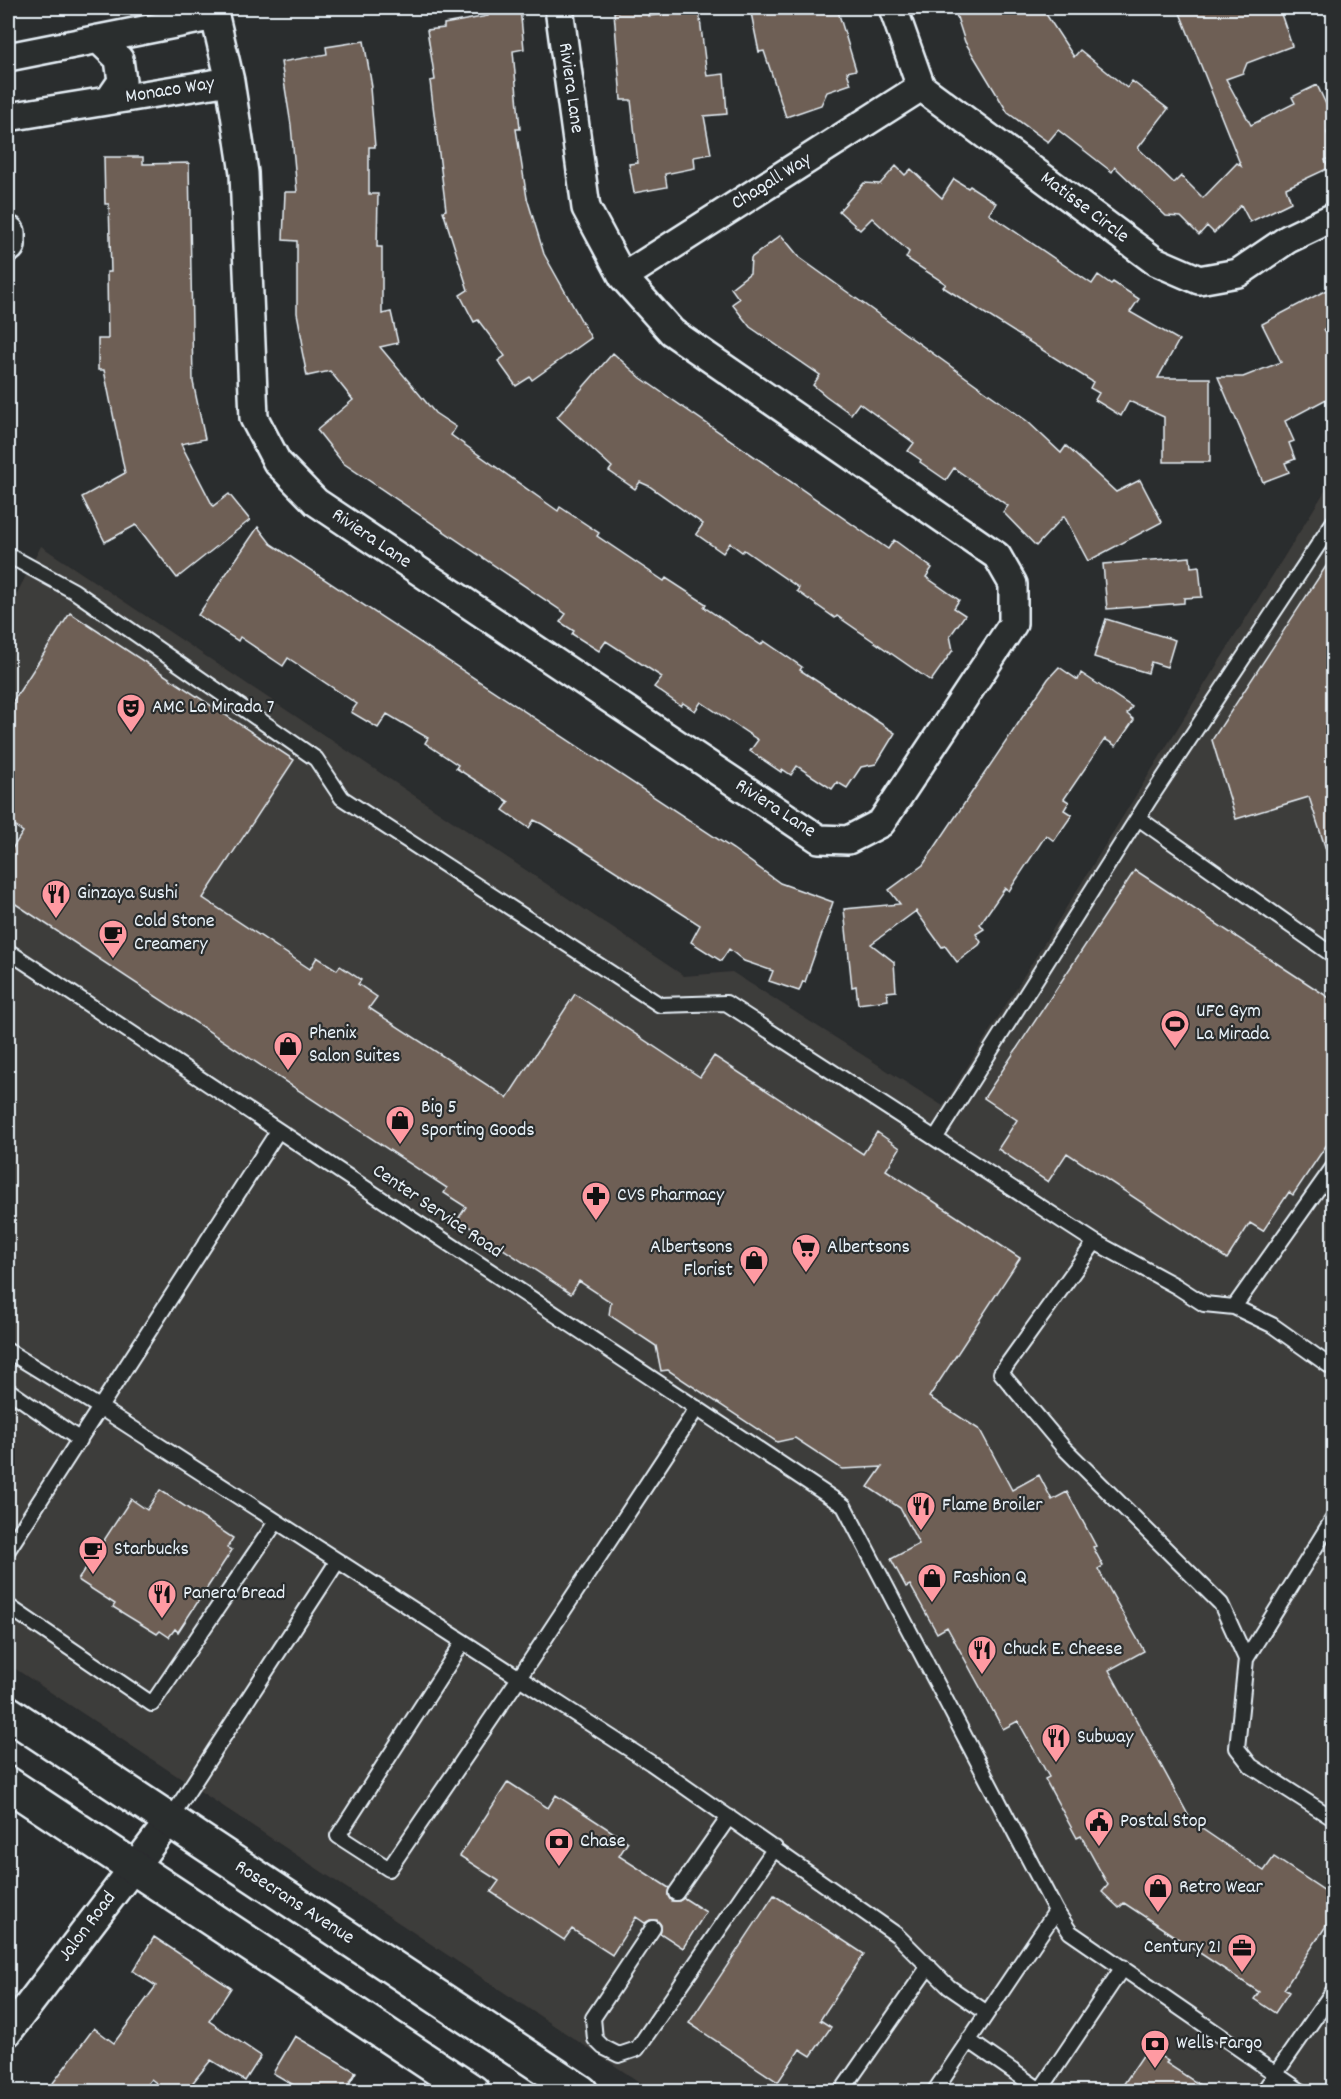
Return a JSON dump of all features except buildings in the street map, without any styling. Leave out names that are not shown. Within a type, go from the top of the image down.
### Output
[{"type":"main road","points":[[8,233],[8,245]]},
{"type":"main road","name":"Rosecrans Avenue","points":[[8,1713],[581,2091]]},
{"type":"main road","points":[[8,1784],[473,2091]]},
{"type":"street","name":"Riviera Lane","points":[[214,12],[231,81],[244,173],[254,418],[277,462],[316,502],[819,839],[848,840],[881,823],[1013,624],[1013,584],[997,556],[672,332],[623,277],[586,208],[559,8]]},
{"type":"street","points":[[893,8],[921,87]]},
{"type":"street","points":[[8,57],[214,12]]},
{"type":"street","name":"Monaco Way","points":[[98,39],[120,59],[122,81],[109,100]]},
{"type":"street","name":"Monaco Way","points":[[8,117],[231,81]]},
{"type":"street","name":"Chagall Way","points":[[623,277],[921,87]]},
{"type":"street","name":"Matisse Circle","points":[[921,87],[1155,261],[1199,280],[1238,273],[1288,238],[1334,217]]},
{"type":"street","name":"Jalon Road","points":[[8,2032],[169,1821]]},
{"type":"lane","points":[[936,1137],[1138,818],[1334,520]]},
{"type":"lane","points":[[8,555],[74,591],[316,759],[342,798],[660,1005],[726,1003],[1095,1242],[1176,1286],[1204,1304],[1234,1307],[1272,1325],[1334,1368]]},
{"type":"lane","points":[[1138,818],[1334,956]]},
{"type":"lane","name":"Center Service Road","points":[[8,951],[844,1506],[1056,1911]]},
{"type":"lane","points":[[8,1550],[278,1131]]},
{"type":"lane","points":[[1234,1307],[1334,1166]]},
{"type":"lane","points":[[1095,1242],[1001,1373],[1063,1447],[1221,1604],[1246,1659]]},
{"type":"lane","points":[[8,1351],[101,1408],[337,1562],[628,1747],[897,1935],[949,1987],[987,2013]]},
{"type":"lane","points":[[8,1390],[80,1440]]},
{"type":"lane","points":[[463,1642],[338,1836],[389,1869],[519,1678],[697,1408]]},
{"type":"lane","points":[[1334,1517],[1246,1659],[1237,1748],[1251,1766],[1334,1819]]},
{"type":"lane","points":[[8,1606],[152,1704],[276,1522]]},
{"type":"lane","points":[[169,1821],[337,1562]]},
{"type":"lane","points":[[676,1893],[729,1817]]},
{"type":"lane","points":[[653,1928],[593,2018],[595,2039],[603,2047],[619,2055],[637,2049],[775,1848]]},
{"type":"lane","points":[[934,2091],[1056,1911],[1070,1932],[1302,2091]]},
{"type":"lane","points":[[841,2091],[929,1966]]},
{"type":"lane","points":[[968,2040],[1039,2090],[1123,1967]]},
{"type":"lane","points":[[1263,2091],[1334,1990]]},
{"type":"shaded area","points":[[1333,478],[1333,2091],[653,2091],[8,1664],[8,611],[41,546],[684,976],[732,972],[943,1106]]},
{"type":"place","name":"AMC La Mirada 7","points":[[131,734]]},
{"type":"place","name":"Ginzaya Sushi","points":[[56,920]]},
{"type":"place","name":"Cold Stone Creamery","points":[[113,960]]},
{"type":"place","name":"UFC Gym La Mirada","points":[[1175,1050]]},
{"type":"place","name":"Phenix Salon Suites","points":[[288,1072]]},
{"type":"place","name":"Big 5 Sporting Goods","points":[[400,1146]]},
{"type":"place","name":"CVS Pharmacy","points":[[596,1222]]},
{"type":"place","name":"Albertsons","points":[[806,1274]]},
{"type":"place","name":"Albertsons Florist","points":[[754,1286]]},
{"type":"place","name":"Flame Broiler","points":[[921,1532]]},
{"type":"place","name":"Starbucks","points":[[93,1576]]},
{"type":"place","name":"Fashion Q","points":[[932,1604]]},
{"type":"place","name":"Panera Bread","points":[[162,1620]]},
{"type":"place","name":"Chuck E. Cheese","points":[[982,1676]]},
{"type":"place","name":"Subway","points":[[1056,1764]]},
{"type":"place","name":"Postal Stop","points":[[1099,1848]]},
{"type":"place","name":"Chase","points":[[559,1868]]},
{"type":"place","name":"Retro Wear","points":[[1158,1914]]},
{"type":"place","name":"Century 21","points":[[1242,1974]]},
{"type":"place","name":"Wells Fargo","points":[[1155,2070]]}]
